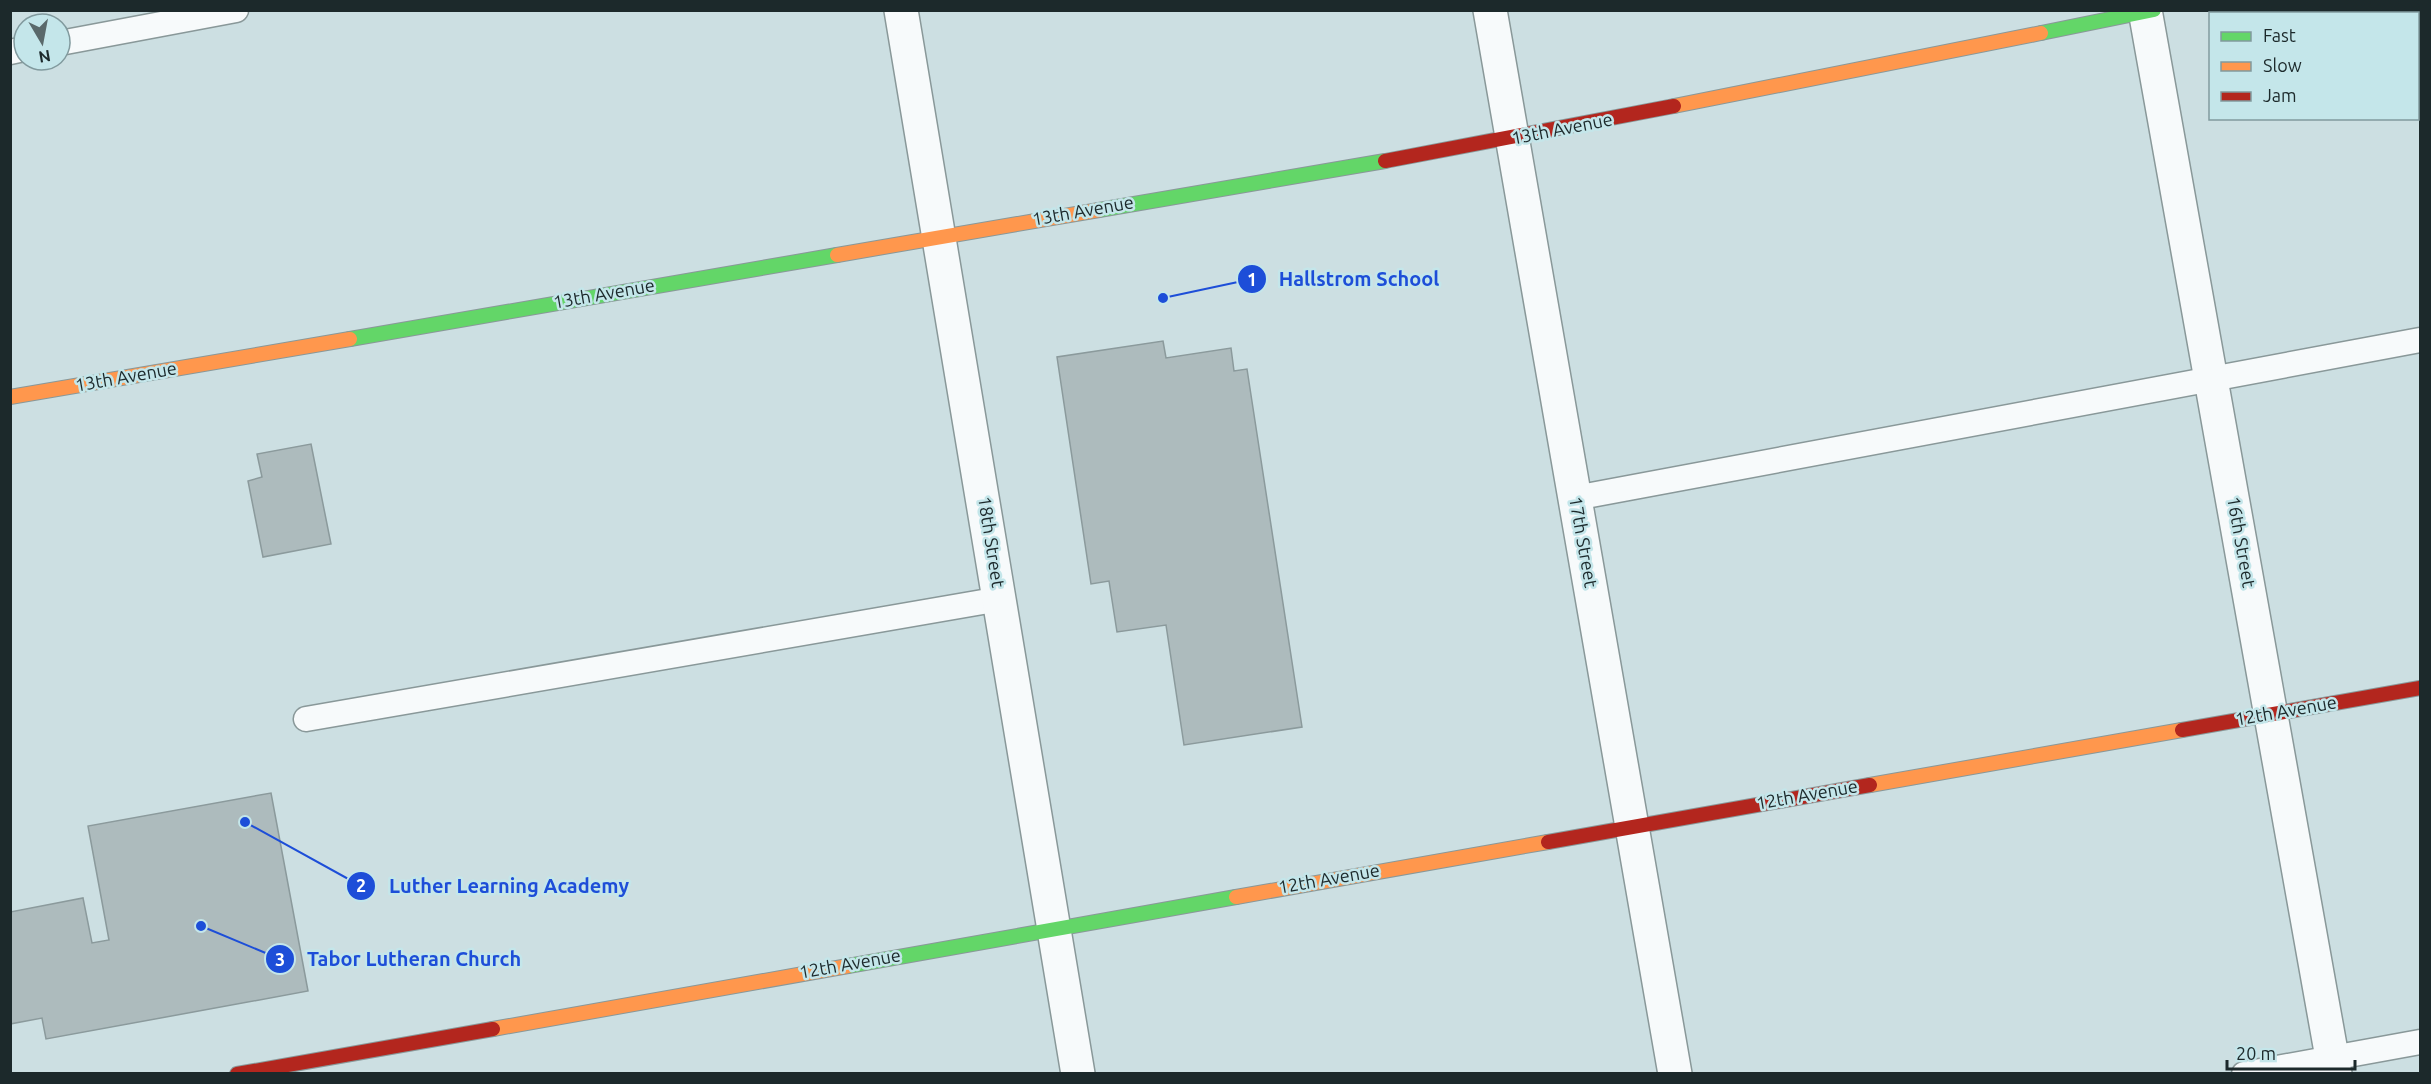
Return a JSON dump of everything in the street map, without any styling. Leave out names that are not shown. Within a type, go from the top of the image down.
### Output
[{"type":"street","name":"18th Street","points":[[901,10],[941,235],[1078,1074]]},
{"type":"street","name":"17th Street","points":[[1490,10],[1675,1074]]},
{"type":"street","name":"13th Avenue","points":[[10,398],[941,235],[1512,139],[2148,11]]},
{"type":"street","name":"16th Street","points":[[2148,11],[2334,1065]]},
{"type":"street","name":"12th Avenue","points":[[237,1074],[2421,688]]},
{"type":"lane","points":[[72,41],[236,10]]},
{"type":"lane","points":[[1575,498],[2421,340]]},
{"type":"lane","points":[[306,719],[1000,598]]},
{"type":"lane","points":[[2244,1074],[2334,1065],[2421,1042]]},
{"type":"building","points":[[1163,341],[1166,358],[1231,348],[1234,371],[1247,369],[1302,727],[1184,745],[1166,625],[1117,632],[1109,581],[1091,584],[1057,357]]},
{"type":"building","points":[[311,444],[331,544],[263,557],[248,481],[262,477],[257,454]]},
{"type":"building","points":[[271,793],[308,991],[46,1039],[42,1018],[10,1024],[10,912],[83,898],[92,943],[109,940],[88,826]]},
{"type":"traffic: fast","points":[[2041,33],[2154,10]]},
{"type":"traffic: fast","points":[[1099,210],[1385,161]]},
{"type":"traffic: fast","points":[[350,339],[837,255]]},
{"type":"traffic: fast","points":[[848,966],[1236,897]]},
{"type":"traffic: slow","points":[[1674,106],[2041,33]]},
{"type":"traffic: slow","points":[[837,255],[1099,210]]},
{"type":"traffic: slow","points":[[10,397],[350,339]]},
{"type":"traffic: slow","points":[[1870,785],[2182,730]]},
{"type":"traffic: slow","points":[[1236,897],[1548,842]]},
{"type":"traffic: slow","points":[[493,1029],[848,966]]},
{"type":"traffic: jam","points":[[1385,161],[1674,106]]},
{"type":"traffic: jam","points":[[2182,730],[2420,688]]},
{"type":"traffic: jam","points":[[1548,842],[1870,785]]},
{"type":"traffic: jam","points":[[237,1074],[493,1029]]},
{"type":"place","name":"Hallstrom School","points":[[1163,298]]},
{"type":"place","name":"Luther Learning Academy","points":[[245,822]]},
{"type":"place","name":"Tabor Lutheran Church","points":[[201,926]]}]
